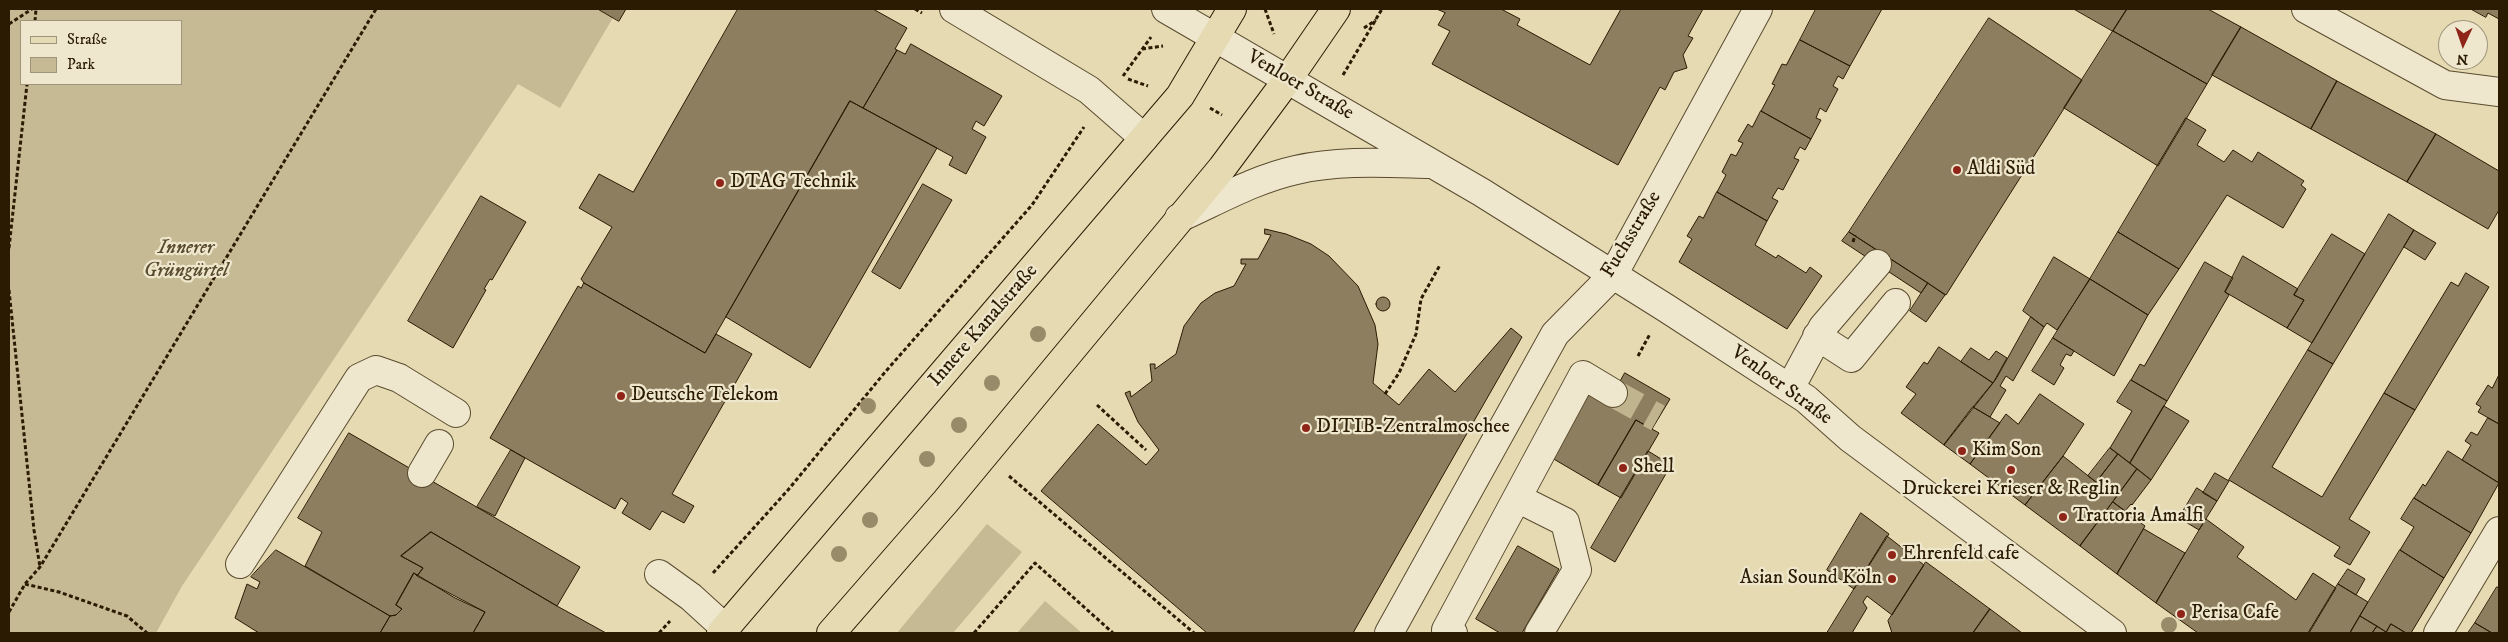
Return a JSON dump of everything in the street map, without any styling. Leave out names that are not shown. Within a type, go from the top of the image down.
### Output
[{"type":"main road","name":"Innere Kanalstraße","points":[[723,631],[1180,96],[1232,9]]},
{"type":"main road","points":[[831,633],[984,454],[1238,149],[1336,9]]},
{"type":"street","points":[[954,9],[1089,90],[1144,138]]},
{"type":"street","name":"Venloer Straße","points":[[1166,9],[1434,164],[1790,388],[1806,399],[1850,438],[2112,633]]},
{"type":"street","name":"Fuchsstraße","points":[[1389,633],[1555,334],[1613,275],[1758,9]]},
{"type":"street","points":[[2306,9],[2445,85],[2499,92]]},
{"type":"street","points":[[1179,218],[1252,185],[1296,170],[1344,163],[1434,164]]},
{"type":"street","points":[[1790,388],[1823,327],[1877,264]]},
{"type":"street","points":[[1818,336],[1850,358],[1896,302]]},
{"type":"street","points":[[240,564],[359,378],[376,370],[399,378],[456,413]]},
{"type":"street","points":[[1453,633],[1446,630],[1583,375],[1613,392]]},
{"type":"street","points":[[422,472],[439,444]]},
{"type":"street","points":[[1517,498],[1565,522],[1577,570],[1539,633]]},
{"type":"street","points":[[2438,633],[2499,531]]},
{"type":"street","points":[[659,574],[691,597],[723,631]]},
{"type":"path","points":[[9,24],[32,9]]},
{"type":"path","points":[[9,612],[25,584],[40,567],[376,9]]},
{"type":"path","points":[[1376,20],[1382,9]]},
{"type":"path","points":[[1122,77],[1142,49]]},
{"type":"path","points":[[9,248],[27,85]]},
{"type":"path","points":[[659,633],[788,490],[886,371],[1032,206],[1086,123]]},
{"type":"path","points":[[1385,394],[1399,373],[1416,334],[1421,299],[1440,265]]},
{"type":"path","points":[[9,290],[33,520],[40,567]]},
{"type":"path","points":[[1097,406],[1146,450]]},
{"type":"path","points":[[984,454],[1194,633]]},
{"type":"path","points":[[974,633],[1035,563],[1113,633]]},
{"type":"path","points":[[25,584],[59,592],[127,616],[147,633]]},
{"type":"green space","name":"Innerer Grüngürtel","points":[[9,9],[618,9],[560,108],[518,84],[182,586],[156,633],[9,633]]},
{"type":"green space","points":[[987,524],[1022,552],[953,633],[897,633]]},
{"type":"green space","points":[[1045,601],[1082,633],[1017,633]]},
{"type":"building","points":[[598,9],[626,9],[619,21]]},
{"type":"building","name":"DTAG Technik","points":[[738,9],[873,9],[907,28],[895,49],[897,50],[863,108],[850,101],[705,353],[584,283],[581,279],[612,227],[579,208],[599,174],[633,192]]},
{"type":"building","points":[[1437,9],[1501,9],[1520,19],[1517,25],[1590,65],[1621,9],[1703,9],[1688,36],[1693,38],[1683,55],[1687,68],[1674,72],[1665,90],[1660,87],[1618,165],[1432,64],[1450,31],[1438,25],[1445,13]]},
{"type":"building","points":[[1816,9],[1882,9],[1850,66],[1800,40]]},
{"type":"building","points":[[2074,9],[2127,9],[2113,31]]},
{"type":"building","points":[[2127,9],[2208,9],[2241,27],[2207,84],[2113,31]]},
{"type":"building","points":[[2471,9],[2499,9],[2499,19],[2488,13],[2486,17]]},
{"type":"building","name":"Aldi Süd","points":[[1989,18],[2082,80],[1946,295],[1849,232]]},
{"type":"building","points":[[2241,27],[2337,81],[2311,129],[2212,75]]},
{"type":"building","points":[[2113,31],[2207,84],[2158,166],[2064,108]]},
{"type":"building","points":[[1800,40],[1850,66],[1843,79],[1838,76],[1833,86],[1838,89],[1826,112],[1820,108],[1816,118],[1821,120],[1811,139],[1761,111],[1775,85],[1772,84],[1782,64],[1786,65]]},
{"type":"building","points":[[911,44],[1002,96],[984,126],[976,121],[972,129],[986,137],[966,174],[949,165],[953,157],[863,108],[897,50],[905,54]]},
{"type":"building","points":[[2337,81],[2436,134],[2407,182],[2311,129]]},
{"type":"building","name":"DTAG Technik","points":[[850,101],[937,148],[810,368],[726,317]]},
{"type":"building","points":[[1761,111],[1811,139],[1805,150],[1800,147],[1794,158],[1799,160],[1783,190],[1778,188],[1772,198],[1778,201],[1767,221],[1717,192],[1726,175],[1722,172],[1731,154],[1736,156],[1743,143],[1738,141],[1748,124],[1752,127]]},
{"type":"building","points":[[2186,118],[2206,130],[2197,145],[2224,162],[2233,150],[2252,162],[2258,152],[2304,181],[2301,185],[2306,189],[2283,228],[2227,195],[2179,269],[2118,232]]},
{"type":"building","points":[[2436,134],[2499,171],[2499,210],[2488,229],[2407,182]]},
{"type":"building","points":[[923,184],[952,200],[900,289],[872,272]]},
{"type":"building","points":[[1717,192],[1767,221],[1755,245],[1776,258],[1778,255],[1806,273],[1810,267],[1822,276],[1787,329],[1679,262],[1692,239],[1687,236],[1699,216],[1703,218]]},
{"type":"building","points":[[481,196],[526,222],[492,280],[490,279],[484,289],[486,290],[453,348],[408,321]]},
{"type":"building","points":[[2389,214],[2414,230],[2333,364],[2308,350]]},
{"type":"building","name":"DITIB-Zentralmoschee","points":[[1265,229],[1286,234],[1311,244],[1329,256],[1358,286],[1375,325],[1378,344],[1373,383],[1399,405],[1429,369],[1455,392],[1511,328],[1522,337],[1353,633],[1207,633],[1041,491],[1098,424],[1146,465],[1159,450],[1138,422],[1125,393],[1130,391],[1131,397],[1152,381],[1150,364],[1155,364],[1155,369],[1176,354],[1184,326],[1201,303],[1215,293],[1234,286],[1246,264],[1241,264],[1241,259],[1258,259],[1271,235],[1265,234]]},
{"type":"building","points":[[2414,230],[2436,243],[2425,260],[2404,247]]},
{"type":"building","points":[[1849,232],[1928,283],[1921,293],[1842,241]]},
{"type":"building","points":[[2118,232],[2179,269],[2148,315],[2090,279]]},
{"type":"building","points":[[2332,234],[2365,254],[2312,343],[2287,328],[2304,300],[2294,295]]},
{"type":"building","points":[[2243,256],[2298,289],[2294,295],[2304,300],[2287,328],[2225,292]]},
{"type":"building","points":[[2054,257],[2090,279],[2057,330],[2047,323],[2044,327],[2023,311]]},
{"type":"building","points":[[2205,262],[2233,278],[2225,292],[2229,295],[2167,401],[2131,380],[2140,364],[2144,366]]},
{"type":"building","points":[[2466,273],[2489,287],[2415,410],[2384,393],[2451,282],[2458,286]]},
{"type":"building","points":[[2090,279],[2148,315],[2114,376],[2053,338]]},
{"type":"building","name":"Deutsche Telekom","points":[[584,283],[705,353],[716,334],[752,354],[672,494],[694,506],[684,523],[662,511],[650,530],[622,513],[628,503],[621,498],[615,509],[490,438],[578,286],[581,288]]},
{"type":"building","points":[[1928,283],[1945,295],[1926,322],[1910,311]]},
{"type":"building","points":[[1383,297],[1388,299],[1390,304],[1388,309],[1383,311],[1378,309],[1376,304],[1378,299]]},
{"type":"building","points":[[2031,317],[2044,327],[2013,381],[2006,376],[2000,386],[2006,390],[1990,417],[1973,407],[1996,379]]},
{"type":"building","points":[[2053,338],[2074,351],[2071,356],[2066,354],[2060,365],[2064,368],[2054,385],[2032,371]]},
{"type":"building","points":[[1939,347],[1993,383],[1944,445],[1901,413],[1916,394],[1906,387],[1924,362],[1927,364]]},
{"type":"building","points":[[1971,348],[1989,360],[1996,351],[2007,358],[1993,383],[1961,362]]},
{"type":"building","points":[[2308,350],[2333,364],[2272,467],[2322,497],[2384,393],[2415,410],[2349,519],[2370,532],[2350,565],[2334,556],[2340,547],[2229,480]]},
{"type":"building","points":[[1625,373],[1670,399],[1652,429],[1636,420],[1598,485],[1552,458],[1589,394],[1607,404]]},
{"type":"building","points":[[2499,375],[2499,424],[2478,412],[2481,407],[2476,404],[2488,385],[2492,388]]},
{"type":"building","points":[[2131,380],[2167,401],[2130,463],[2110,448],[2132,411],[2117,402]]},
{"type":"building","points":[[2040,394],[2084,424],[2063,456],[2025,505],[1970,464],[2006,414],[2018,424]]},
{"type":"building","points":[[2164,406],[2189,421],[2151,480],[2130,463]]},
{"type":"building","points":[[1973,407],[2000,423],[1970,464],[1944,445]]},
{"type":"building","points":[[2488,418],[2499,424],[2499,483],[2462,460],[2471,445],[2465,441],[2471,432],[2477,435]]},
{"type":"building","name":"Shell","points":[[1636,420],[1659,433],[1621,498],[1598,485]]},
{"type":"building","points":[[349,433],[580,567],[557,606],[431,532],[401,556],[423,568],[417,576],[414,573],[396,605],[402,609],[396,615],[390,616],[305,566],[322,532],[298,518]]},
{"type":"building","points":[[2110,448],[2118,454],[2096,482],[2088,476]]},
{"type":"building","points":[[511,450],[525,458],[495,516],[477,507]]},
{"type":"building","points":[[1648,451],[1671,465],[1615,562],[1591,548]]},
{"type":"building","points":[[2448,451],[2499,483],[2471,533],[2414,498],[2423,484],[2425,486]]},
{"type":"building","points":[[2118,454],[2137,469],[2080,546],[2025,505],[2063,456],[2096,482]]},
{"type":"building","points":[[2137,469],[2151,480],[2132,505],[2125,511],[2113,502]]},
{"type":"building","points":[[2215,473],[2229,481],[2217,501],[2203,493]]},
{"type":"building","points":[[2197,488],[2217,501],[2199,530],[2179,518]]},
{"type":"building","points":[[2414,498],[2471,533],[2444,578],[2400,550],[2414,527],[2401,519]]},
{"type":"building","points":[[2113,502],[2145,526],[2117,574],[2080,546]]},
{"type":"building","points":[[1861,513],[1889,534],[1854,589],[1827,570]]},
{"type":"building","points":[[2206,519],[2244,547],[2237,557],[2296,600],[2313,573],[2336,588],[2309,633],[2198,633],[2156,603]]},
{"type":"building","points":[[2144,529],[2185,553],[2156,603],[2117,574]]},
{"type":"building","points":[[431,532],[606,633],[473,633],[485,612],[417,576],[423,568],[401,556]]},
{"type":"building","points":[[1887,536],[1924,565],[1892,615],[1867,596],[1863,602],[1867,608],[1852,633],[1827,633]]},
{"type":"building","points":[[1518,546],[1559,569],[1522,633],[1500,633],[1476,619]]},
{"type":"building","points":[[276,550],[390,616],[380,633],[259,633],[235,618],[247,584],[257,589],[260,582],[251,577]]},
{"type":"building","points":[[2400,550],[2444,578],[2411,633],[2406,633],[2391,624],[2386,632],[2360,616]]},
{"type":"building","points":[[1926,562],[1990,609],[1973,633],[1892,633],[1888,621]]},
{"type":"building","points":[[2348,569],[2365,579],[2356,595],[2338,584]]},
{"type":"building","points":[[414,573],[455,598],[485,612],[473,633],[380,633],[390,616],[396,615],[402,609],[396,605]]},
{"type":"building","points":[[2338,584],[2368,602],[2350,633],[2309,632]]},
{"type":"building","points":[[2497,587],[2499,588],[2499,633],[2492,633],[2475,623]]},
{"type":"building","points":[[1990,609],[2022,633],[1973,633]]},
{"type":"building","points":[[2360,616],[2377,626],[2372,633],[2350,633]]},
{"type":"building","points":[[2475,623],[2492,633],[2468,633]]},
{"type":"building","points":[[2391,624],[2406,633],[2372,633],[2377,626],[2386,632]]},
{"type":"tunnel","points":[[1613,393],[1658,418]]},
{"type":"place","name":"Aldi Süd","points":[[1957,170]]},
{"type":"place","name":"DTAG Technik","points":[[720,183]]},
{"type":"place","name":"Deutsche Telekom","points":[[621,396]]},
{"type":"place","name":"DITIB-Zentralmoschee","points":[[1306,428]]},
{"type":"place","name":"Kim Son","points":[[1962,451]]},
{"type":"place","name":"Shell","points":[[1623,468]]},
{"type":"place","name":"Druckerei Krieser & Reglin","points":[[2011,470]]},
{"type":"place","name":"Trattoria Amalfi","points":[[2063,517]]},
{"type":"place","name":"Ehrenfeld cafe","points":[[1892,555]]},
{"type":"place","name":"Asian Sound Köln","points":[[1892,579]]},
{"type":"place","name":"Perisa Cafe","points":[[2181,614]]}]
